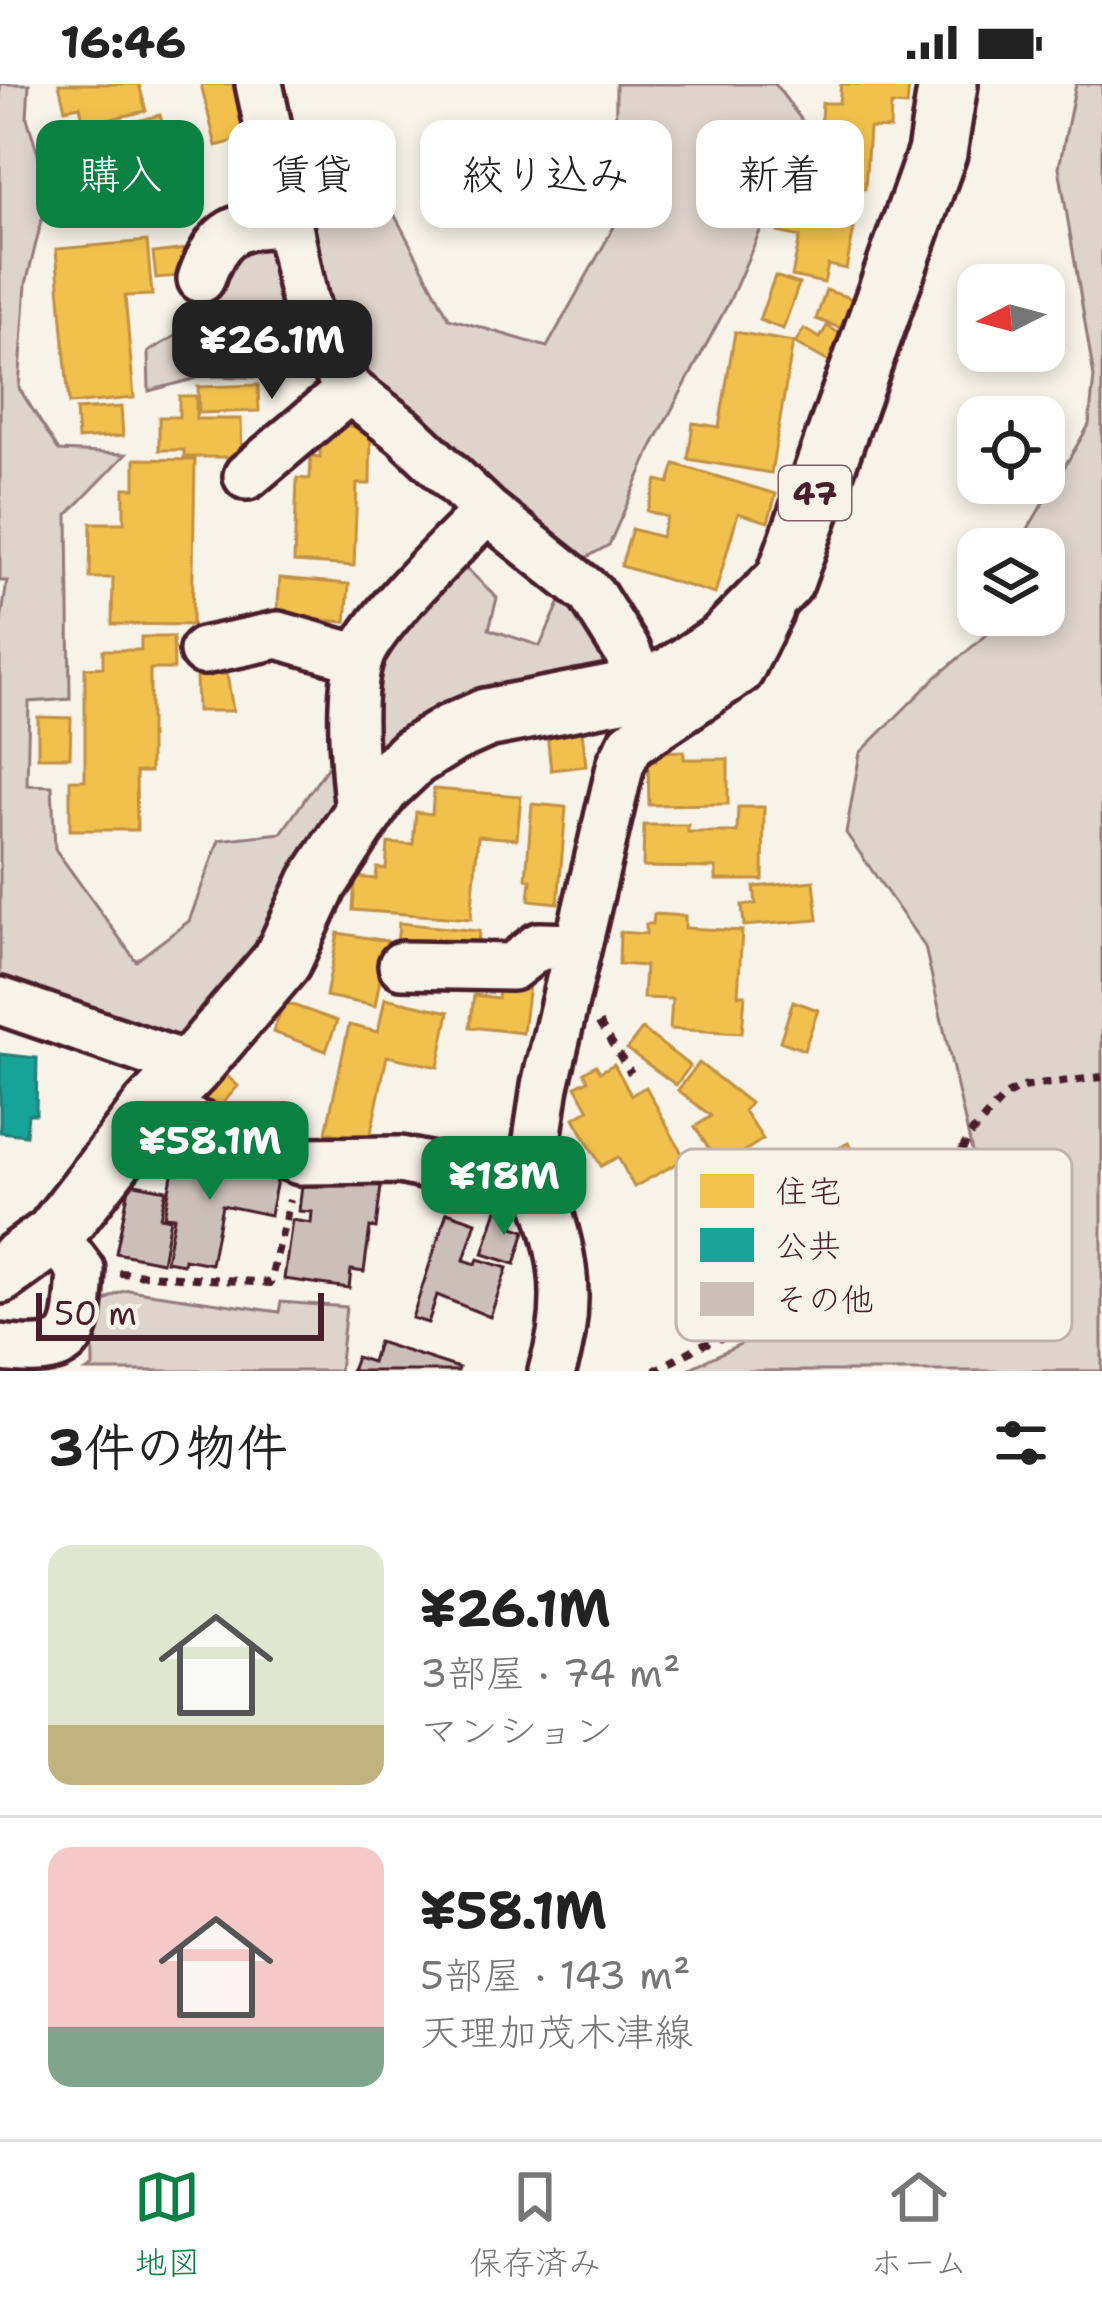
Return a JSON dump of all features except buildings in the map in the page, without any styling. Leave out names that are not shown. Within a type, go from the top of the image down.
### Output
[{"type":"main road","name":"47","points":[[0,1274],[68,1252],[152,1108],[282,961],[318,883],[380,788],[413,758],[486,718],[642,688],[672,676],[724,641],[784,580],[937,153],[948,84]]},
{"type":"street","points":[[259,84],[268,120]]},
{"type":"street","points":[[201,279],[212,247],[240,228]]},
{"type":"street","points":[[288,228],[313,328],[349,390],[404,431],[488,511],[591,594],[628,651],[642,688]]},
{"type":"street","points":[[247,476],[349,390]]},
{"type":"street","points":[[360,820],[354,768],[359,658],[413,588],[488,511]]},
{"type":"street","points":[[552,1371],[567,1290],[556,1231],[532,1167],[545,1086],[621,763],[632,744],[740,671],[784,580]]},
{"type":"street","points":[[203,651],[278,635],[359,658]]},
{"type":"street","points":[[402,964],[512,968],[539,946],[576,947]]},
{"type":"street","points":[[0,1001],[192,1067]]},
{"type":"street","points":[[152,1108],[300,1161],[400,1160],[465,1174],[532,1167]]},
{"type":"street","points":[[0,1348],[43,1352],[64,1343],[78,1322],[68,1252]]},
{"type":"path","points":[[963,1149],[1005,1096],[1022,1087],[1102,1077]]},
{"type":"path","points":[[68,1252],[270,1283],[300,1161]]},
{"type":"path","points":[[654,1371],[713,1341]]},
{"type":"shaded area","points":[[0,84],[29,84],[27,118],[36,147],[36,228],[40,228],[26,284],[19,388],[59,451],[126,454],[68,514],[70,699],[29,702],[27,785],[52,786],[55,849],[136,961],[189,921],[219,840],[281,833],[346,741],[349,800],[265,950],[193,1045],[0,987],[0,629],[7,581],[0,581]]},
{"type":"shaded area","points":[[616,84],[775,84],[802,120],[696,120],[696,228],[761,228],[729,302],[653,445],[609,545],[573,565],[355,384],[299,228],[396,228],[396,218],[449,318],[547,347],[613,228],[672,228],[672,120],[616,120]]},
{"type":"shaded area","points":[[1076,84],[1102,84],[1102,1371],[684,1371],[746,1341],[1072,1341],[1072,1149],[971,1149],[925,947],[846,833],[860,753],[936,677],[985,636],[1065,636],[1065,528],[1028,528],[1042,504],[1065,504],[1065,466],[1089,425],[1094,377],[1059,167]]},
{"type":"shaded area","points":[[281,234],[330,379],[204,376],[149,391],[148,352],[175,336],[212,273],[239,244]]},
{"type":"shaded area","points":[[454,556],[497,598],[489,629],[540,646],[568,584],[620,655],[607,673],[372,768],[364,685]]},
{"type":"shaded area","points":[[129,1290],[279,1312],[281,1302],[346,1307],[339,1371],[87,1371],[93,1367],[93,1330],[99,1309],[115,1294]]}]
